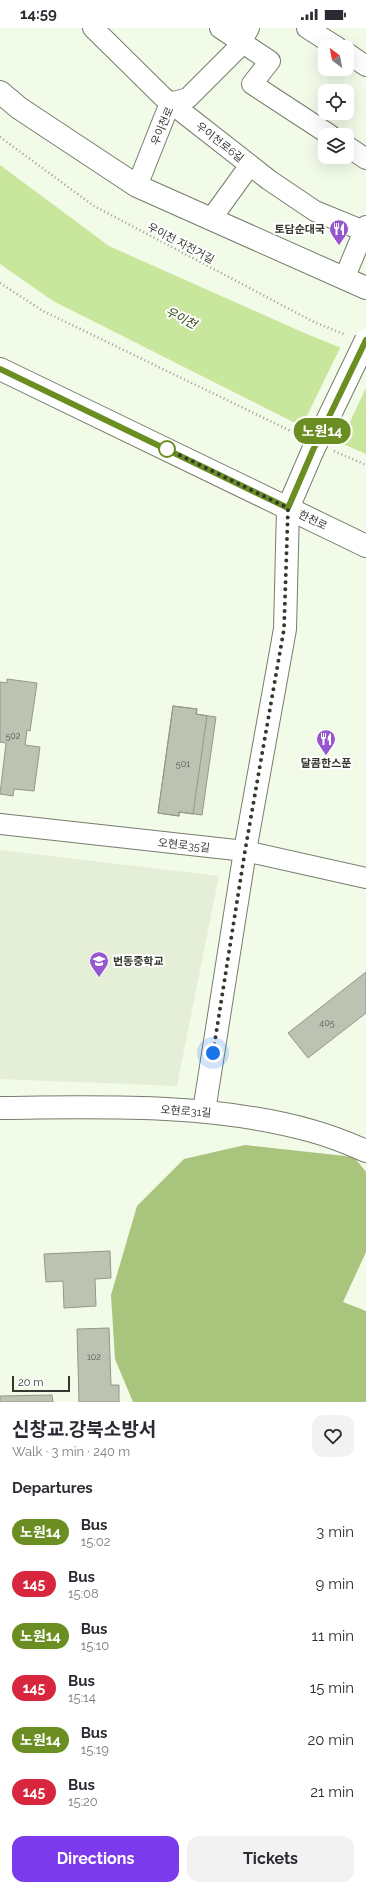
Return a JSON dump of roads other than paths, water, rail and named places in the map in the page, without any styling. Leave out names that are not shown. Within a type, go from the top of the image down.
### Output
[{"type":"street","name":"우이천로6길","points":[[93,28],[170,103],[250,165],[315,211],[365,228],[344,279]]},
{"type":"street","points":[[220,28],[245,35],[270,61],[252,84],[319,128]]},
{"type":"street","points":[[307,28],[326,40]]},
{"type":"street","name":"우이천로","points":[[137,186],[170,103],[188,98],[237,49],[245,35]]},
{"type":"street","points":[[354,58],[366,66]]},
{"type":"street","points":[[0,92],[19,108],[137,186],[366,288]]},
{"type":"street","points":[[354,151],[366,159]]},
{"type":"street","points":[[211,219],[250,165]]},
{"type":"street","points":[[204,1111],[245,851],[284,629],[288,508],[359,339]]},
{"type":"street","name":"한천로","points":[[0,369],[366,546]]},
{"type":"street","name":"오현로35길","points":[[0,824],[245,851],[366,878]]},
{"type":"street","name":"오현로31길","points":[[0,1108],[79,1107],[204,1111],[311,1130],[366,1150]]},
{"type":"water","name":"우이천","points":[[0,165],[109,246],[302,332],[366,358],[366,454],[297,424],[53,301],[0,264]]},
{"type":"place","name":"토담순대국","points":[[339,246]]},
{"type":"place","name":"달콤한스푼","points":[[326,756]]},
{"type":"place","name":"번동중학교","points":[[99,978]]}]
